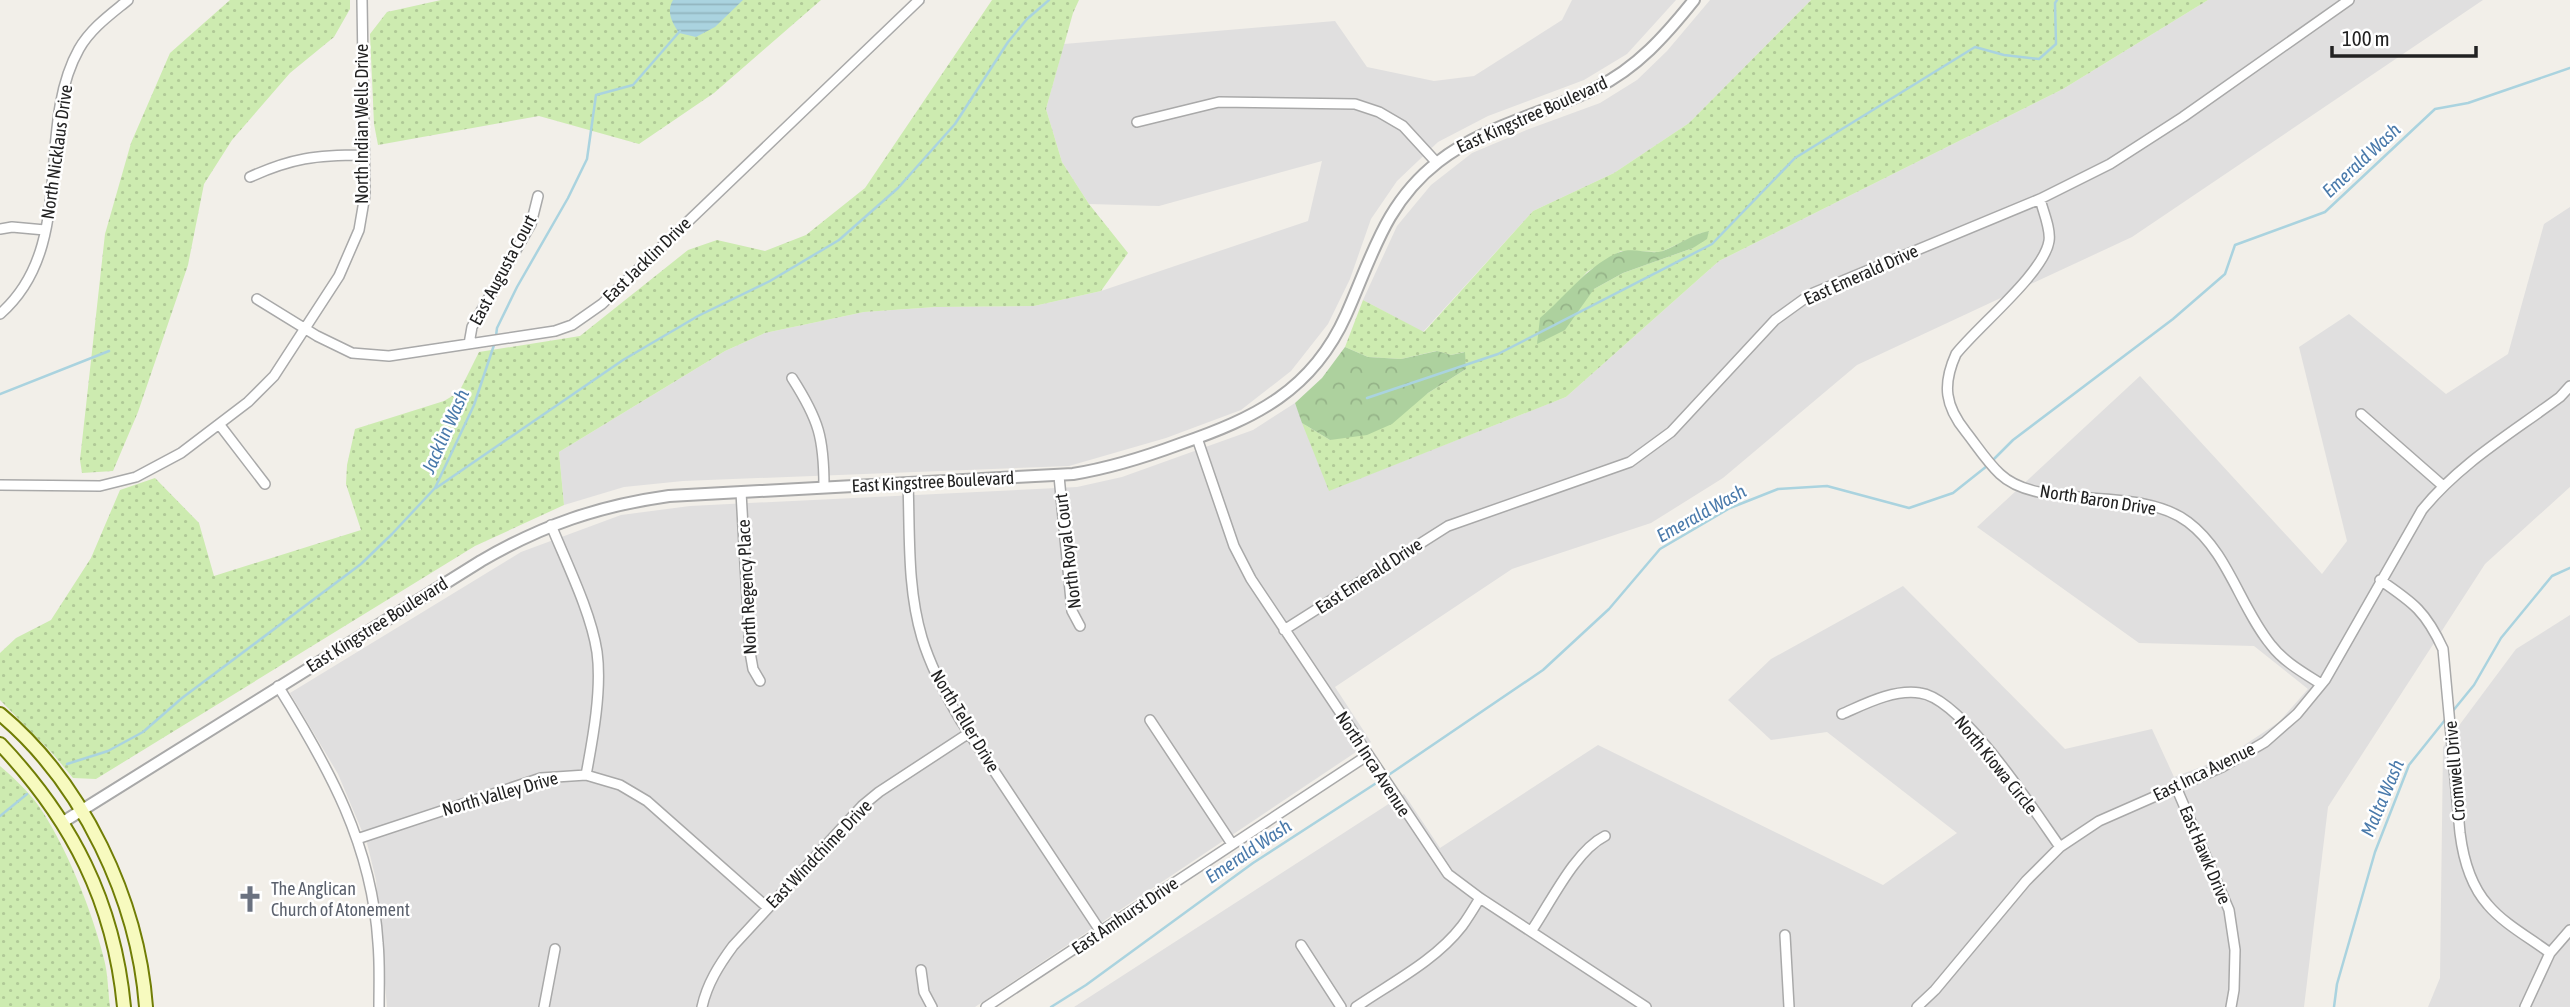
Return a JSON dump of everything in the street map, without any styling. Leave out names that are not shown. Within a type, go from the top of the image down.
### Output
[{"type":"main road","points":[[0,714],[44,761],[82,808],[115,875],[127,909],[140,960],[146,1007]]},
{"type":"main road","points":[[0,744],[32,778],[63,822],[86,866],[114,943],[124,1007]]},
{"type":"street","name":"North Nicklaus Drive","points":[[0,314],[30,279],[41,252],[63,91],[79,48],[93,30],[128,0]]},
{"type":"street","name":"North Indian Wells Drive","points":[[0,485],[91,486],[136,477],[166,463],[248,402],[274,376],[339,276],[356,241],[365,195],[362,0]]},
{"type":"street","name":"East Jacklin Drive","points":[[257,299],[352,354],[389,356],[555,331],[587,316],[919,0]]},
{"type":"street","name":"East Emerald Drive","points":[[1284,630],[1448,526],[1630,462],[1671,432],[1775,320],[1811,294],[2040,199],[2110,164],[2183,117],[2349,0]]},
{"type":"street","name":"East Kingstree Boulevard","points":[[63,822],[481,561],[551,525],[593,510],[643,500],[741,492],[1059,476],[1117,465],[1228,427],[1260,411],[1283,396],[1328,347],[1344,319],[1369,256],[1390,214],[1415,182],[1437,163],[1481,135],[1610,81],[1649,52],[1688,2]]},
{"type":"street","points":[[1137,122],[1219,102],[1355,104],[1379,112],[1402,126],[1437,163]]},
{"type":"street","points":[[250,177],[295,159],[363,155]]},
{"type":"street","name":"East Augusta Court","points":[[468,344],[472,327],[531,224],[538,195]]},
{"type":"street","name":"North Baron Drive","points":[[2040,199],[2050,240],[2044,256],[2031,274],[1956,354],[1948,381],[1949,403],[1953,416],[2000,474],[2011,482],[2038,491],[2137,502],[2162,508],[2188,522],[2212,547],[2272,648],[2321,684]]},
{"type":"street","points":[[0,229],[12,227],[45,230]]},
{"type":"street","points":[[792,379],[812,410],[821,433],[824,487]]},
{"type":"street","name":"East Inca Avenue","points":[[1917,1007],[1935,990],[2026,881],[2060,847],[2099,821],[2222,767],[2265,743],[2297,714],[2321,684],[2422,510],[2442,485],[2560,397],[2570,386]]},
{"type":"street","points":[[2361,414],[2442,485]]},
{"type":"street","points":[[219,424],[265,484]]},
{"type":"street","name":"North Inca Avenue","points":[[1197,438],[1234,546],[1251,579],[1448,874],[1480,898],[1647,1007]]},
{"type":"street","name":"North Royal Court","points":[[1059,476],[1072,611],[1080,626]]},
{"type":"street","name":"North Teller Drive","points":[[908,483],[912,592],[921,636],[940,685],[1101,932]]},
{"type":"street","name":"North Regency Place","points":[[741,492],[750,652],[753,669],[760,681]]},
{"type":"street","points":[[551,525],[589,621],[597,652],[598,682],[586,775]]},
{"type":"street","name":"Cromwell Drive","points":[[2380,580],[2419,609],[2431,622],[2444,649],[2459,833],[2463,855],[2470,872],[2487,905],[2550,953]]},
{"type":"street","points":[[278,687],[331,776],[357,839],[370,885],[377,931],[379,1007]]},
{"type":"street","name":"North Kiowa Circle","points":[[1842,714],[1872,701],[1905,692],[1922,693],[1938,699],[1965,722],[2015,783],[2060,847]]},
{"type":"street","points":[[1150,720],[1232,844]]},
{"type":"street","name":"East Windchime Drive","points":[[702,1007],[709,984],[720,963],[862,806],[969,733]]},
{"type":"street","name":"East Amhurst Drive","points":[[986,1007],[1368,755]]},
{"type":"street","name":"North Valley Drive","points":[[357,839],[541,778],[586,775],[620,785],[647,801],[768,908]]},
{"type":"street","name":"East Hawk Drive","points":[[2176,787],[2229,910],[2235,950],[2231,1007]]},
{"type":"street","points":[[1532,930],[1588,847],[1605,836]]},
{"type":"street","points":[[1356,1007],[1443,946],[1461,927],[1480,898]]},
{"type":"street","points":[[2525,1007],[2550,953],[2570,930]]},
{"type":"street","points":[[1785,935],[1789,1007]]},
{"type":"street","points":[[1301,945],[1341,1007]]},
{"type":"street","points":[[544,1007],[555,949]]},
{"type":"street","points":[[921,970],[924,992],[932,1007]]},
{"type":"shaded area","points":[[1572,0],[1676,0],[1627,54],[1584,80],[1488,116],[1438,142],[1397,181],[1371,219],[1350,279],[1328,324],[1291,371],[1241,410],[1166,438],[1069,466],[683,481],[624,487],[564,505],[559,452],[725,351],[765,333],[864,312],[936,307],[1034,306],[1101,291],[1308,221],[1322,161],[1159,206],[1089,204],[1062,162],[1046,109],[1064,44],[1335,21],[1367,67],[1434,81],[1474,76],[1562,20]]},
{"type":"shaded area","points":[[1710,0],[1811,0],[1689,123],[1614,173],[1533,211],[1423,332],[1363,300],[1397,226],[1431,185],[1472,153],[1600,103],[1637,80],[1667,51]]},
{"type":"shaded area","points":[[2208,0],[2483,0],[2132,237],[1857,365],[1723,478],[1651,523],[1512,569],[1335,687],[1371,742],[975,1007],[387,1007],[376,880],[367,843],[338,774],[290,693],[521,552],[621,515],[690,506],[1077,487],[1122,477],[1253,430],[1295,403],[1330,490],[1566,397],[1719,261],[2063,89]]},
{"type":"shaded area","points":[[2570,207],[2570,487],[2485,564],[2328,807],[2304,1007],[1074,1007],[1404,794],[1440,848],[1598,745],[1883,885],[1957,833],[1827,732],[1771,740],[1728,700],[1771,659],[1903,586],[2065,749],[2152,729],[2174,777],[2225,758],[2279,722],[2308,689],[2254,646],[2139,643],[1977,527],[2140,376],[2322,574],[2347,541],[2299,347],[2349,314],[2446,394],[2508,354],[2544,224]]},
{"type":"shaded area","points":[[2570,615],[2570,1007],[2428,1007],[2440,978],[2443,747],[2516,649]]},
{"type":"green space","points":[[230,0],[350,0],[350,9],[334,37],[290,73],[232,140],[204,184],[188,265],[138,412],[113,471],[82,473],[80,460],[105,234],[131,143],[170,53]]},
{"type":"green space","points":[[441,0],[821,0],[714,93],[639,144],[539,116],[378,145],[374,124],[370,34],[387,12]]},
{"type":"green space","points":[[992,0],[1079,0],[1046,109],[1062,162],[1089,204],[1128,253],[1101,291],[1034,306],[936,307],[864,312],[765,333],[725,351],[559,452],[564,505],[475,546],[96,779],[73,778],[0,700],[0,653],[16,638],[51,620],[91,558],[120,490],[155,478],[199,523],[214,576],[361,530],[346,484],[355,429],[444,401],[459,392],[479,352],[580,336],[688,250],[717,240],[765,251],[806,235],[865,188]]},
{"type":"green space","points":[[1811,0],[2208,0],[2063,89],[1719,261],[1566,397],[1329,491],[1302,423],[1330,440],[1428,393],[1466,369],[1464,352],[1451,355],[1436,351],[1401,359],[1368,357],[1345,347],[1363,300],[1424,332],[1533,211],[1614,173],[1689,123]],"holes":[[[1709,232],[1693,248],[1623,273],[1594,289],[1566,296],[1587,272],[1621,251],[1661,252],[1701,233]]]},
{"type":"green space","points":[[1709,231],[1707,239],[1693,248],[1623,273],[1594,289],[1565,330],[1537,344],[1540,318],[1598,264],[1625,251],[1663,251]]},
{"type":"green space","points":[[1345,347],[1368,357],[1401,359],[1437,351],[1451,355],[1465,352],[1466,369],[1428,393],[1392,424],[1367,435],[1330,440],[1302,423],[1295,403],[1322,378]]},
{"type":"green space","points":[[0,766],[38,805],[68,858],[99,941],[110,1007],[0,1007]]},
{"type":"water","points":[[673,0],[743,0],[715,27],[696,37],[679,33],[676,29],[670,13]]},
{"type":"waterway","points":[[436,488],[623,360],[698,316],[770,281],[839,240],[898,188],[955,124],[1008,42],[1027,19],[1049,0]]},
{"type":"waterway","points":[[1367,398],[1498,354],[1712,244],[1795,158],[1975,47],[2004,55],[2039,59],[2056,44],[2057,0]]},
{"type":"waterway","name":"Jacklin Wash","points":[[496,336],[497,328],[517,287],[587,159],[596,95],[633,85],[680,31]]},
{"type":"waterway","name":"Emerald Wash","points":[[1992,461],[2013,440],[2173,319],[2225,274],[2235,245],[2325,212],[2435,109],[2468,103],[2570,68]]},
{"type":"waterway","name":"Jacklin Wash","points":[[67,764],[108,751],[143,732],[182,698],[361,564],[392,534],[435,488],[474,405],[495,342]]},
{"type":"waterway","points":[[0,394],[109,351]]},
{"type":"waterway","name":"Emerald Wash","points":[[1387,776],[1543,670],[1609,609],[1660,549],[1730,508],[1778,489],[1827,486],[1909,508],[1953,493],[1987,466]]},
{"type":"waterway","name":"Malta Wash","points":[[2452,712],[2474,685],[2501,638],[2552,576],[2570,568]]},
{"type":"waterway","name":"Malta Wash","points":[[2334,1007],[2337,984],[2375,852],[2409,765],[2445,720]]},
{"type":"waterway","name":"Emerald Wash","points":[[1051,1007],[1086,985],[1253,863],[1381,780]]},
{"type":"waterway","name":"Jacklin Wash","points":[[0,816],[27,794]]},
{"type":"place","name":"The Anglican Church of Atonement","points":[[250,899]]}]
